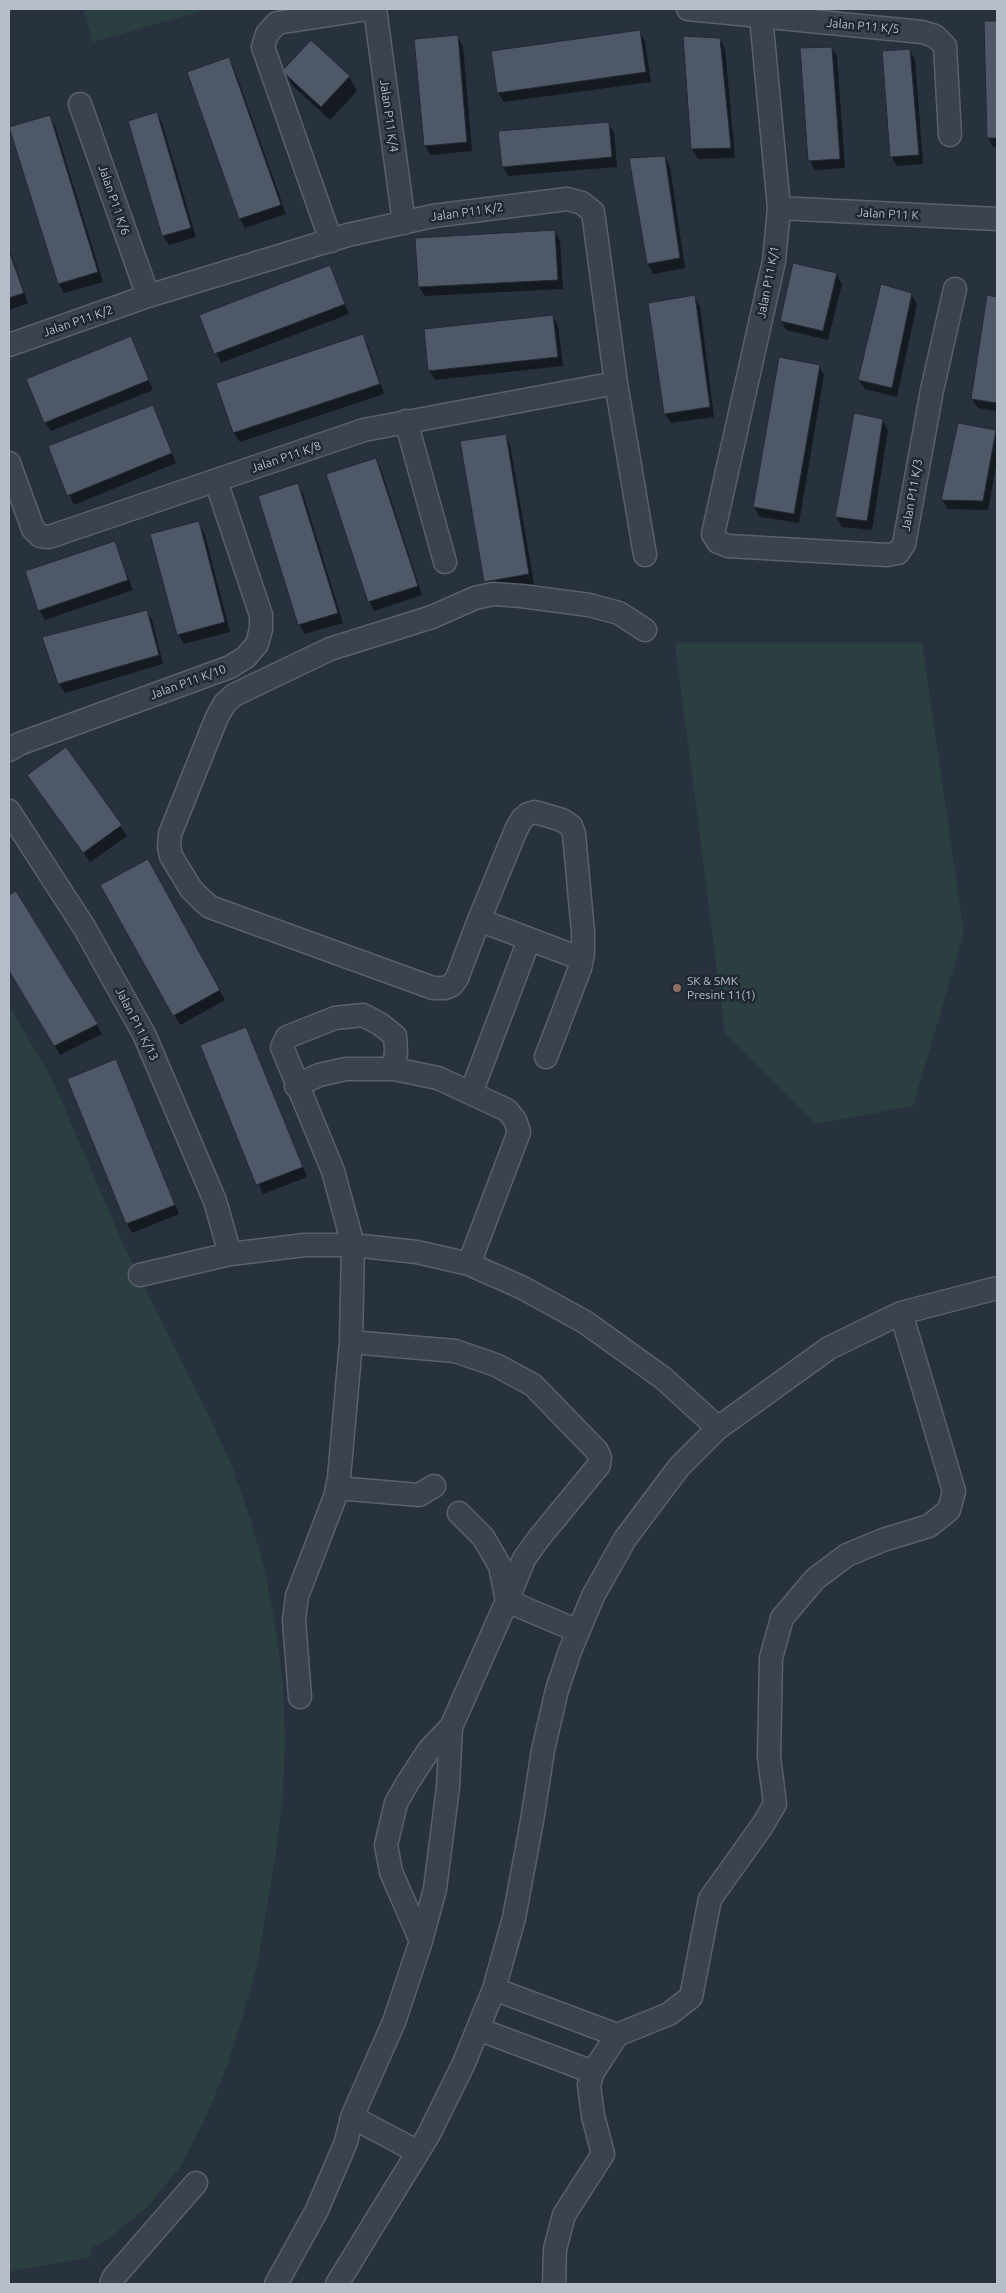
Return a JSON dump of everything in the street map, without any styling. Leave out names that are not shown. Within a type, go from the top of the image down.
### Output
[{"type":"street","points":[[330,241],[263,47],[267,34],[277,23],[368,9]]},
{"type":"street","name":"Jalan P11 K/4","points":[[375,9],[404,222]]},
{"type":"street","name":"Jalan P11 K/5","points":[[688,9],[922,32],[935,36],[945,46],[950,135]]},
{"type":"street","name":"Jalan P11 K/1","points":[[718,542],[713,534],[774,261],[778,208],[761,17]]},
{"type":"street","name":"Jalan P11 K/6","points":[[80,104],[148,296]]},
{"type":"street","name":"Jalan P11 K/2","points":[[9,345],[148,296],[330,241],[404,222],[567,199],[582,203],[593,212],[616,383],[645,555]]},
{"type":"street","name":"Jalan P11 K","points":[[778,208],[997,219]]},
{"type":"street","name":"Jalan P11 K/3","points":[[718,542],[738,547],[887,555],[898,553],[904,544],[930,399],[955,289]]},
{"type":"street","name":"Jalan P11 K/8","points":[[9,463],[33,529],[40,536],[49,537],[364,430],[616,383]]},
{"type":"street","points":[[406,421],[445,562]]},
{"type":"street","name":"Jalan P11 K/10","points":[[9,750],[19,744],[230,667],[246,657],[257,644],[261,629],[260,615],[216,481]]},
{"type":"street","points":[[546,1057],[582,959],[583,932],[574,834],[571,826],[562,820],[535,812],[528,814],[522,819],[479,920],[457,978],[445,988],[434,988],[210,907],[191,889],[171,856],[169,847],[170,834],[217,716],[225,703],[234,695],[330,649],[432,617],[475,598],[493,594],[589,604],[619,613],[645,630]]},
{"type":"street","name":"Jalan P11 K/13","points":[[9,811],[84,927],[144,1034],[215,1201],[230,1254]]},
{"type":"street","points":[[479,920],[582,959]]},
{"type":"street","points":[[471,1093],[529,940]]},
{"type":"street","points":[[300,1697],[294,1620],[296,1596],[337,1488],[351,1342],[353,1245],[332,1171],[296,1086],[282,1047],[287,1037],[335,1018],[363,1016],[380,1024],[395,1036],[394,1069]]},
{"type":"street","points":[[296,1086],[319,1075],[346,1069],[394,1069],[438,1078],[507,1110],[515,1120],[519,1132],[469,1264]]},
{"type":"street","points":[[140,1275],[230,1254],[305,1245],[353,1245],[417,1252],[469,1264],[523,1288],[585,1322],[664,1378],[718,1428]]},
{"type":"street","points":[[337,2284],[418,2152],[464,2063],[494,1989],[514,1918],[545,1741],[557,1690],[593,1596],[625,1539],[679,1467],[718,1428],[829,1348],[901,1312],[997,1288]]},
{"type":"street","points":[[554,2284],[555,2248],[564,2215],[603,2154],[593,2116],[589,2085],[593,2072],[617,2035],[669,2014],[690,1997],[710,1899],[762,1826],[775,1804],[770,1757],[771,1658],[782,1618],[815,1579],[847,1555],[883,1540],[929,1526],[949,1510],[954,1491],[901,1312]]},
{"type":"street","points":[[351,1342],[455,1351],[496,1366],[533,1385],[597,1451],[600,1458],[599,1465],[538,1538],[524,1559],[451,1726],[429,1750],[396,1803],[386,1845],[391,1872],[421,1941]]},
{"type":"street","points":[[337,1488],[419,1495],[434,1486]]},
{"type":"street","points":[[459,1513],[484,1538],[500,1566],[507,1601]]},
{"type":"street","points":[[507,1601],[578,1631]]},
{"type":"street","points":[[276,2284],[317,2210],[346,2142],[352,2117],[394,2022],[421,1941],[435,1889],[448,1787],[451,1726]]},
{"type":"street","points":[[494,1989],[617,2035]]},
{"type":"street","points":[[478,2029],[593,2072]]},
{"type":"street","points":[[352,2117],[418,2152]]},
{"type":"street","points":[[110,2284],[196,2183]]},
{"type":"shaded area","points":[[83,9],[209,9],[93,42]]},
{"type":"shaded area","points":[[922,642],[964,933],[913,1106],[816,1124],[725,1034],[675,643]]},
{"type":"shaded area","points":[[9,1005],[51,1077],[125,1248],[210,1418],[233,1469],[251,1521],[266,1575],[283,1685],[285,1741],[283,1797],[258,1962],[226,2069],[204,2121],[181,2166],[149,2205],[110,2238],[90,2249],[91,2257],[9,2272]]},
{"type":"building","points":[[984,21],[997,21],[997,138],[987,138]]},
{"type":"building","points":[[640,30],[646,72],[497,93],[491,51]]},
{"type":"building","points":[[458,35],[467,142],[424,146],[414,39]]},
{"type":"building","points":[[683,36],[720,38],[731,148],[691,149]]},
{"type":"building","points":[[311,40],[350,76],[321,107],[282,71]]},
{"type":"building","points":[[832,47],[840,159],[808,161],[800,48]]},
{"type":"building","points":[[910,49],[919,155],[890,157],[882,51]]},
{"type":"building","points":[[229,57],[281,205],[239,219],[187,72]]},
{"type":"building","points":[[157,112],[191,228],[162,236],[128,121]]},
{"type":"building","points":[[50,115],[98,272],[58,284],[9,127]]},
{"type":"building","points":[[609,122],[612,157],[502,167],[498,131]]},
{"type":"building","points":[[665,156],[680,258],[647,264],[629,158]]},
{"type":"building","points":[[555,230],[558,280],[418,287],[415,238]]},
{"type":"building","points":[[9,251],[24,293],[9,298]]},
{"type":"building","points":[[793,263],[837,273],[823,331],[780,321]]},
{"type":"building","points":[[330,265],[345,304],[214,354],[199,315]]},
{"type":"building","points":[[881,284],[912,293],[892,388],[858,380]]},
{"type":"building","points":[[695,295],[710,407],[664,414],[648,303]]},
{"type":"building","points":[[987,295],[997,297],[997,403],[971,399]]},
{"type":"building","points":[[553,315],[558,357],[428,371],[424,329]]},
{"type":"building","points":[[363,334],[380,384],[233,433],[216,383]]},
{"type":"building","points":[[131,336],[149,380],[44,423],[26,379]]},
{"type":"building","points":[[779,357],[820,365],[794,514],[753,507]]},
{"type":"building","points":[[153,405],[172,453],[67,496],[48,446]]},
{"type":"building","points":[[854,413],[883,419],[867,521],[835,517]]},
{"type":"building","points":[[958,423],[996,430],[983,501],[941,500]]},
{"type":"building","points":[[506,434],[529,574],[484,582],[460,441]]},
{"type":"building","points":[[376,458],[418,586],[368,602],[326,474]]},
{"type":"building","points":[[298,483],[338,613],[298,625],[258,496]]},
{"type":"building","points":[[199,521],[225,622],[177,635],[150,534]]},
{"type":"building","points":[[115,541],[128,580],[38,611],[25,571]]},
{"type":"building","points":[[147,610],[159,655],[58,684],[42,637]]},
{"type":"building","points":[[66,747],[122,825],[83,853],[27,775]]},
{"type":"building","points":[[148,859],[220,990],[173,1016],[100,885]]},
{"type":"building","points":[[16,891],[98,1024],[54,1046],[9,971],[9,895]]},
{"type":"building","points":[[246,1027],[303,1167],[256,1185],[200,1045]]},
{"type":"building","points":[[116,1059],[175,1205],[126,1224],[67,1079]]},
{"type":"place","name":"SK & SMK Presint 11(1)","points":[[677,988]]}]
